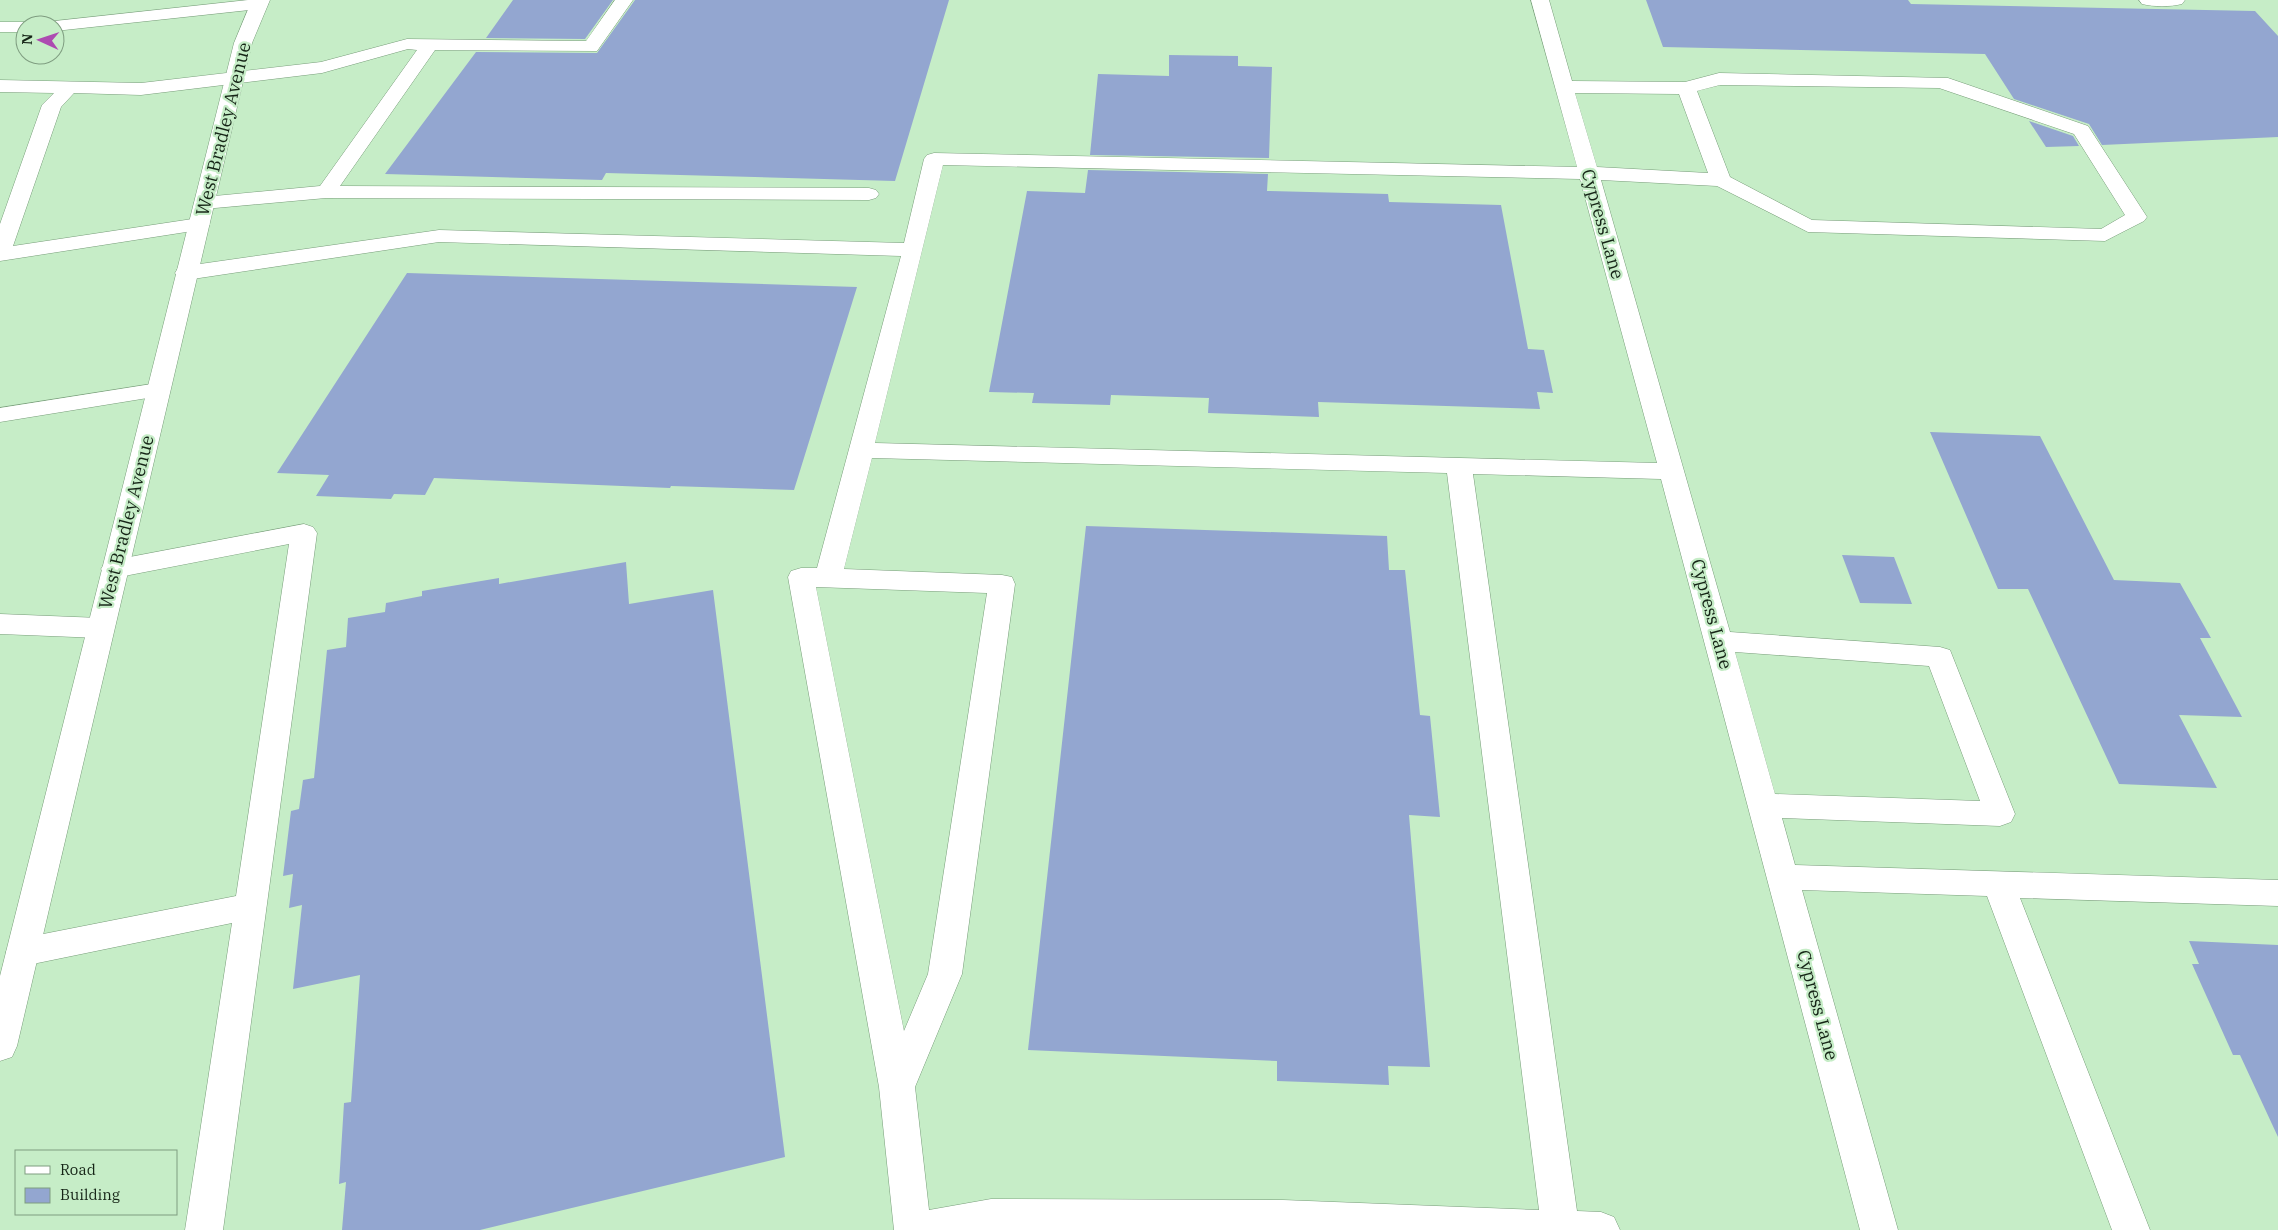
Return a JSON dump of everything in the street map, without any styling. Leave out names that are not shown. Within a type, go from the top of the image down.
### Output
[{"type":"street","points":[[120,18],[130,0]]},
{"type":"street","points":[[0,86],[142,89],[322,67],[408,44],[591,47],[624,0]]},
{"type":"street","name":"Cypress Lane","points":[[1540,0],[1566,87],[1588,173],[1719,641],[1879,1230]]},
{"type":"street","points":[[2148,0],[2176,0]]},
{"type":"street","points":[[65,25],[260,2]]},
{"type":"street","name":"West Bradley Avenue","points":[[0,1046],[234,78],[244,43],[260,2]]},
{"type":"street","points":[[0,27],[15,28]]},
{"type":"street","points":[[326,192],[429,45]]},
{"type":"street","points":[[828,578],[862,450],[934,159],[1588,173],[1720,180],[1808,226],[2105,235],[2136,216],[2081,130],[1941,82],[1719,79],[1686,88],[1566,87]]},
{"type":"street","points":[[0,254],[52,105],[70,87]]},
{"type":"street","points":[[1686,88],[1720,180]]},
{"type":"street","points":[[0,254],[201,214],[326,192],[869,194]]},
{"type":"street","points":[[186,273],[439,236],[912,250]]},
{"type":"street","points":[[0,415],[158,390]]},
{"type":"street","points":[[862,450],[1672,471]]},
{"type":"street","points":[[1459,466],[1560,1227]]},
{"type":"street","points":[[114,569],[304,533],[204,1230]]},
{"type":"street","points":[[897,1087],[946,974],[1002,584],[801,577],[897,1087],[912,1230]]},
{"type":"street","points":[[0,624],[100,628]]},
{"type":"street","points":[[1719,641],[1940,657],[2000,814],[1764,805]]},
{"type":"street","points":[[1783,877],[2278,893]]},
{"type":"street","points":[[1998,883],[2130,1230]]},
{"type":"street","points":[[23,952],[251,906]]},
{"type":"street","points":[[920,1230],[991,1217],[1284,1218],[1601,1230]]},
{"type":"building","points":[[513,0],[613,0],[585,39],[486,38]]},
{"type":"building","points":[[635,0],[949,0],[895,181],[606,173],[602,180],[385,174],[476,52],[597,53]]},
{"type":"building","points":[[1646,0],[1908,0],[1911,4],[2255,11],[2278,36],[2278,137],[2102,145],[2089,124],[2014,99],[1985,54],[1663,47]]},
{"type":"building","points":[[1169,55],[1238,56],[1238,66],[1272,67],[1269,158],[1090,155],[1098,74],[1169,76]]},
{"type":"building","points":[[2029,121],[2073,136],[2079,146],[2046,147]]},
{"type":"building","points":[[1088,170],[1268,174],[1267,191],[1388,194],[1389,202],[1501,205],[1528,349],[1544,350],[1553,393],[1537,392],[1540,409],[1318,402],[1319,417],[1208,413],[1209,398],[1111,395],[1110,405],[1032,403],[1034,393],[989,392],[1027,191],[1085,193]]},
{"type":"building","points":[[407,273],[857,287],[794,490],[671,486],[670,488],[434,478],[425,495],[394,494],[391,499],[316,496],[329,475],[277,473]]},
{"type":"building","points":[[1930,432],[2040,436],[2114,580],[2180,583],[2211,638],[2200,638],[2242,717],[2179,715],[2217,788],[2119,784],[2028,589],[1998,589]]},
{"type":"building","points":[[1086,526],[1387,536],[1389,570],[1405,570],[1420,715],[1430,716],[1440,817],[1409,815],[1430,1067],[1388,1066],[1389,1085],[1277,1081],[1277,1061],[1028,1050]]},
{"type":"building","points":[[1842,555],[1894,557],[1912,604],[1860,603]]},
{"type":"building","points":[[626,562],[629,604],[713,590],[785,1157],[480,1230],[342,1230],[346,1182],[339,1184],[344,1103],[351,1102],[360,975],[293,989],[302,905],[289,908],[293,874],[283,876],[291,811],[299,809],[303,780],[314,778],[327,650],[346,647],[348,618],[385,612],[386,603],[422,596],[422,591],[499,578],[499,584]]},
{"type":"building","points":[[2189,941],[2278,945],[2278,1137],[2240,1055],[2233,1055],[2192,964],[2199,964]]}]
